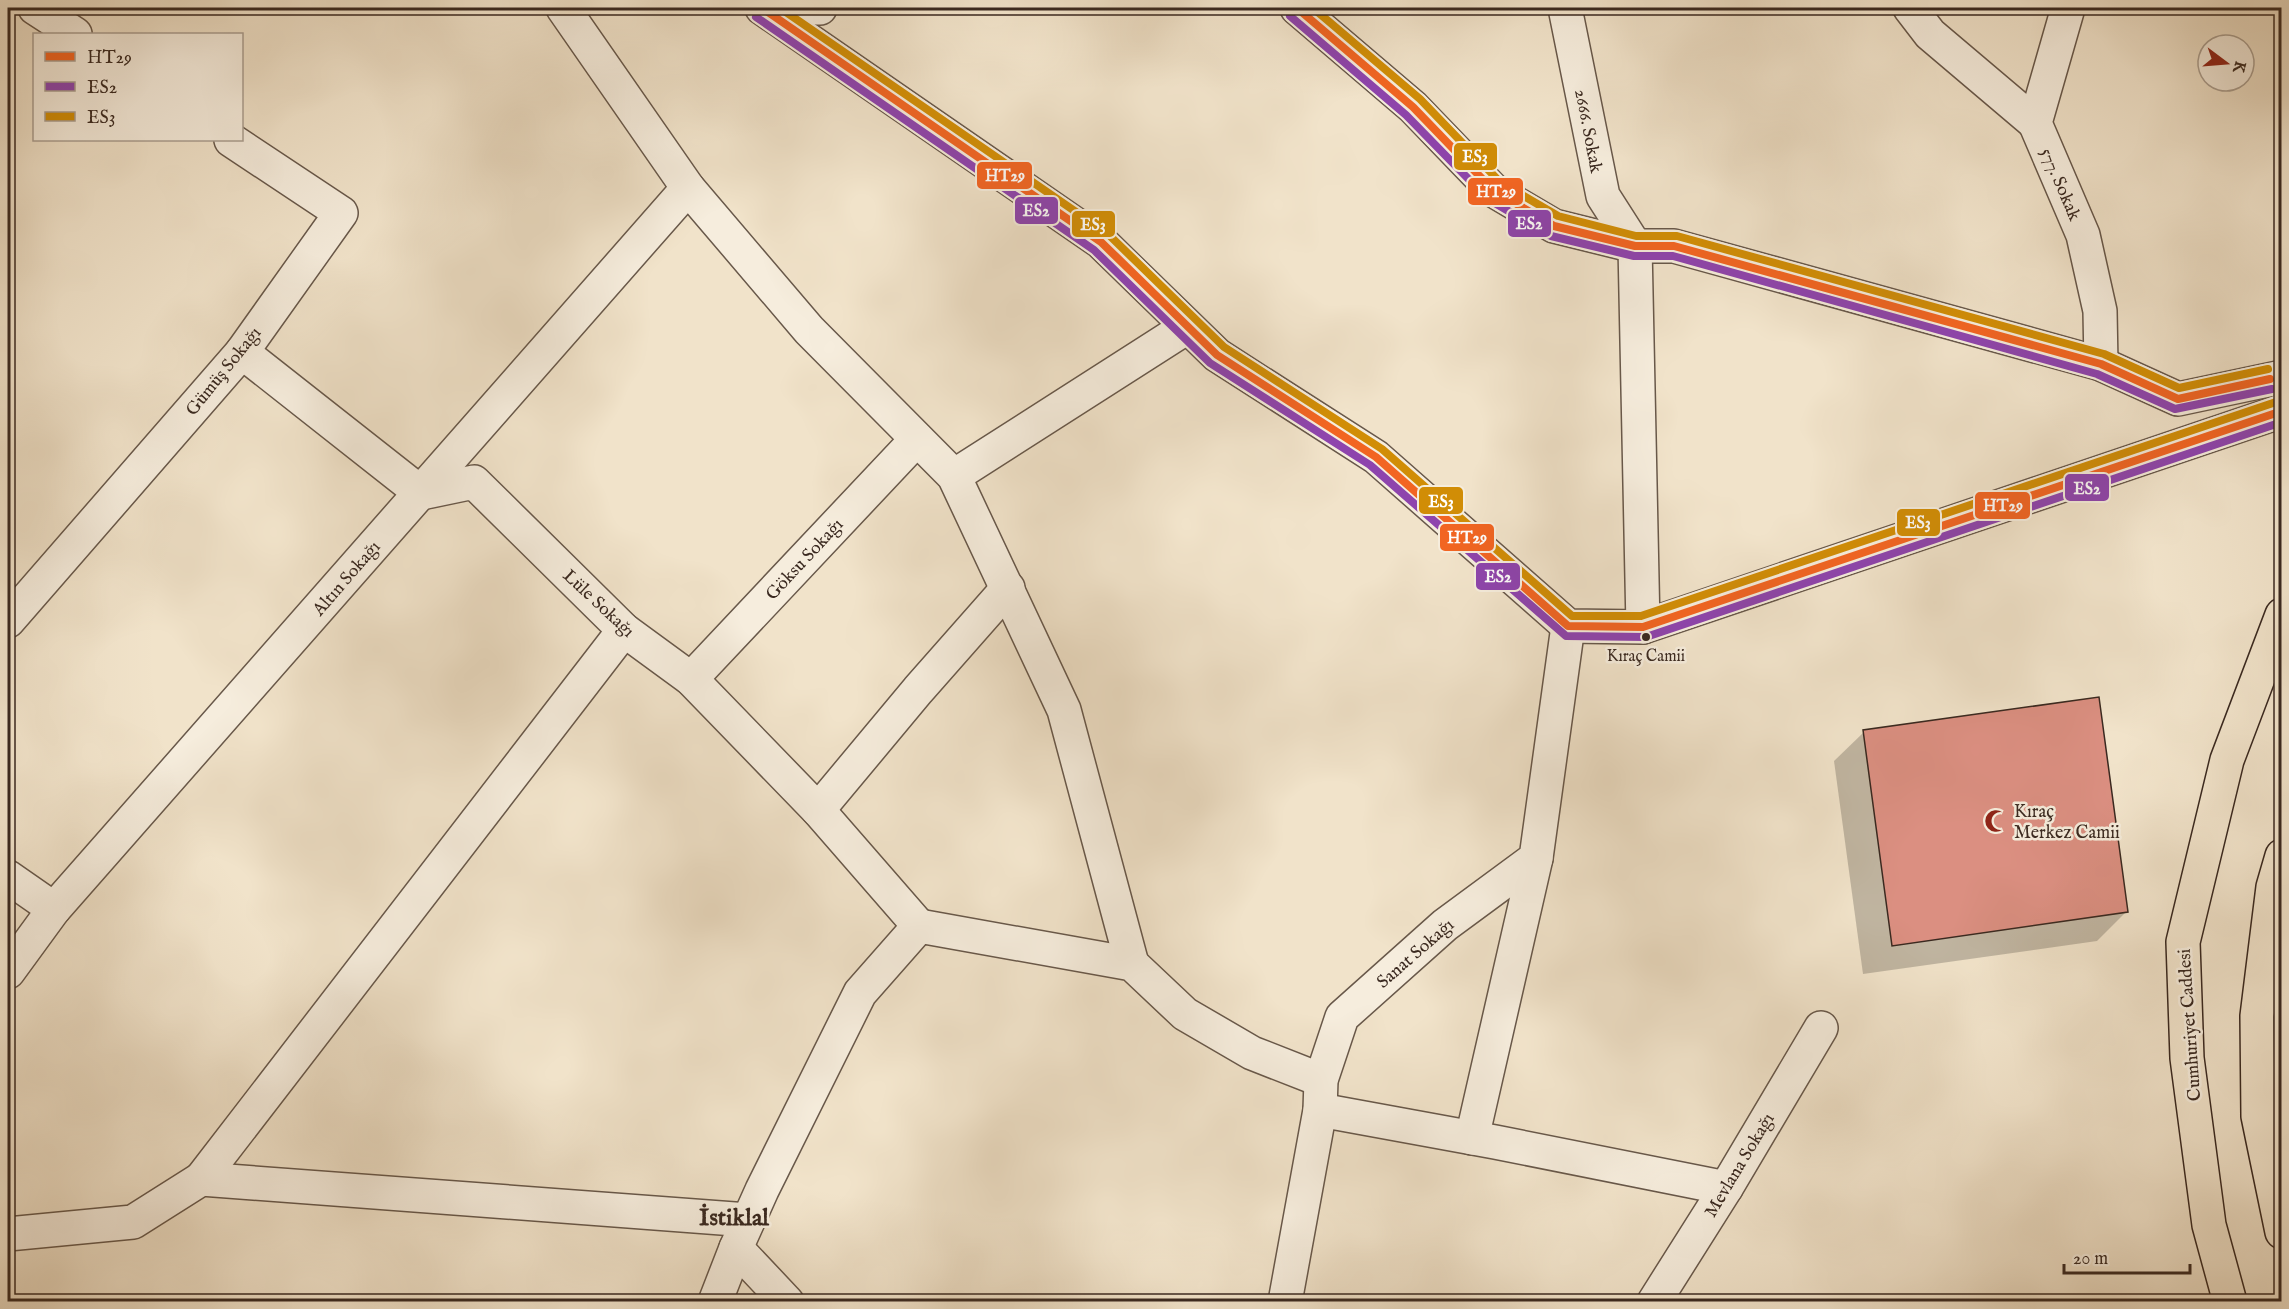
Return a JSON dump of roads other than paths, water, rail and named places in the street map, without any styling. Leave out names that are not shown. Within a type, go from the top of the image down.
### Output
[{"type":"main road","name":"Cumhuriyet Caddesi","points":[[2230,1302],[2209,1226],[2187,1058],[2183,942],[2227,760],[2282,615]]},
{"type":"main road","points":[[2282,856],[2273,887],[2257,1016],[2258,1116],[2282,1232]]},
{"type":"street","points":[[35,8],[73,33]]},
{"type":"street","points":[[563,8],[688,188],[809,330],[954,476],[1064,710],[1132,964],[1185,1014],[1321,1095],[1472,1138],[1726,1188]]},
{"type":"street","points":[[762,8],[1101,242],[1217,355],[1376,457],[1568,626],[1643,627],[2282,411]]},
{"type":"street","points":[[811,8],[820,8]]},
{"type":"street","points":[[1297,8],[1413,107],[1493,190],[1554,226],[1635,246],[1674,246],[2101,364],[2178,399],[2282,377]]},
{"type":"street","name":"2666. Sokak","points":[[1564,8],[1603,195],[1635,246]]},
{"type":"street","points":[[1910,8],[1930,34],[2035,123],[2068,8]]},
{"type":"street","name":"577. Sokak","points":[[2035,123],[2083,235],[2100,311],[2101,364]]},
{"type":"street","name":"Gümüş Sokağı","points":[[8,621],[242,352],[341,213],[233,141]]},
{"type":"street","name":"Altın Sokağı","points":[[8,972],[54,909],[688,188]]},
{"type":"street","points":[[1635,246],[1643,627]]},
{"type":"street","points":[[954,476],[1187,327]]},
{"type":"street","points":[[242,352],[421,493]]},
{"type":"street","name":"Göksu Sokağı","points":[[691,679],[917,439]]},
{"type":"street","name":"Lüle Sokağı","points":[[421,493],[474,482],[624,630],[691,679],[818,810],[919,926]]},
{"type":"street","points":[[818,810],[1008,588]]},
{"type":"street","points":[[1472,1138],[1536,858],[1568,626]]},
{"type":"street","points":[[8,1234],[133,1222],[201,1179],[624,630]]},
{"type":"street","name":"Sanat Sokağı","points":[[1285,1302],[1321,1095],[1342,1017],[1445,925],[1536,858]]},
{"type":"street","points":[[8,877],[54,909]]},
{"type":"street","points":[[716,1302],[742,1234],[860,993],[919,926],[1132,964]]},
{"type":"street","name":"Mevlana Sokağı","points":[[1654,1302],[1726,1188],[1821,1028]]},
{"type":"street","points":[[201,1179],[742,1234]]},
{"type":"street","points":[[742,1234],[787,1302]]},
{"type":"place","name":"Kıraç Camii","points":[[1646,637]]},
{"type":"place","name":"Kıraç Merkez Camii","points":[[1996,821]]},
{"type":"district","name":"İstiklal","points":[[734,1217]]}]
